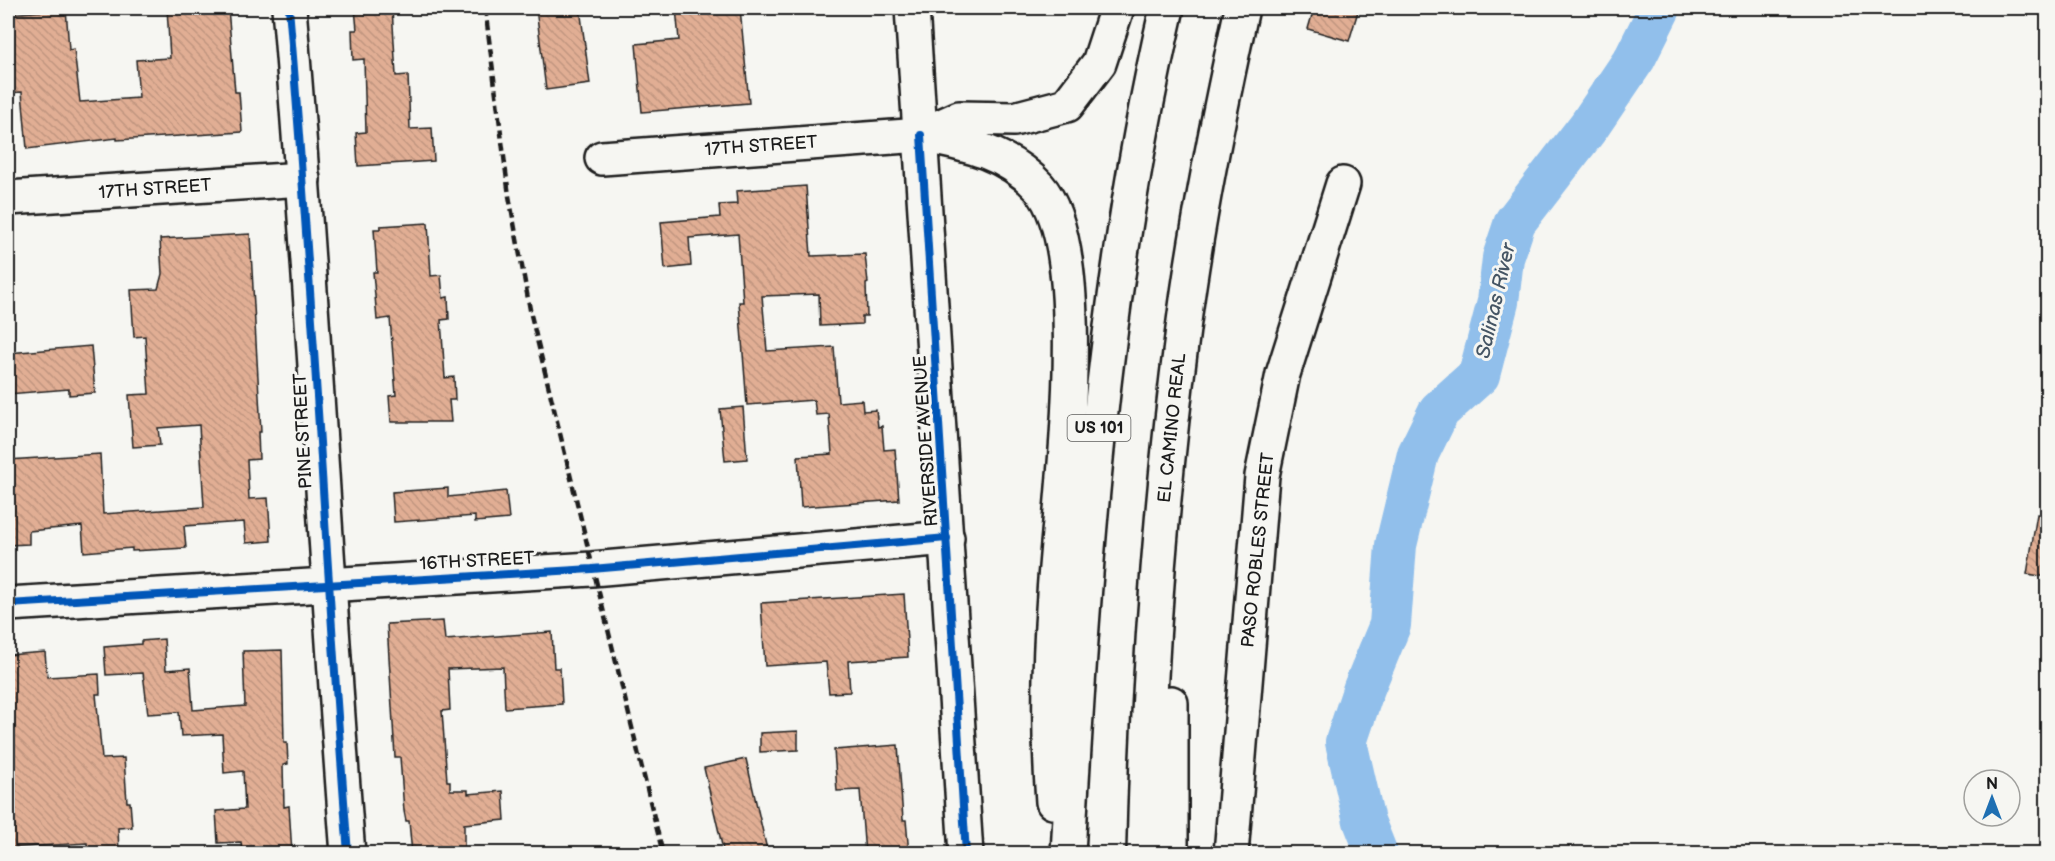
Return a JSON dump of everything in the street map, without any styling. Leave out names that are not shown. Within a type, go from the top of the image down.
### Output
[{"type":"main road","name":"PINE STREET","points":[[289,8],[303,179],[327,585],[348,854]]},
{"type":"main road","name":"RIVERSIDE AVENUE","points":[[912,8],[966,854]]},
{"type":"main road","points":[[921,135],[959,118],[1014,119],[1067,105],[1099,63],[1117,8]]},
{"type":"main road","name":"US 101","points":[[1068,854],[1080,625],[1092,486],[1113,309],[1134,171],[1167,8]]},
{"type":"main road","name":"EL CAMINO REAL","points":[[1144,854],[1158,549],[1185,317],[1202,207],[1242,8]]},
{"type":"main road","name":"17TH STREET","points":[[602,158],[921,135]]},
{"type":"main road","points":[[921,135],[980,148],[997,155],[1018,169],[1040,188],[1054,214],[1064,242],[1069,276],[1070,374],[1053,595],[1050,760],[1055,826],[1063,854]]},
{"type":"main road","name":"17TH STREET","points":[[8,198],[303,179]]},
{"type":"main road","name":"PASO ROBLES STREET","points":[[1231,854],[1263,476],[1283,374],[1343,184]]},
{"type":"main road","name":"16TH STREET","points":[[8,604],[592,569],[947,538]]},
{"type":"main road","points":[[1158,549],[1172,643],[1171,854]]},
{"type":"water","points":[[1636,8],[1678,8],[1675,15],[1635,58]]},
{"type":"building","points":[[46,8],[66,8],[69,50],[74,49],[80,102],[139,98],[136,60],[170,58],[167,8],[228,8],[235,92],[239,92],[242,132],[117,140],[117,138],[27,149],[22,92],[8,93],[8,14],[46,11]]},
{"type":"building","points":[[355,8],[392,8],[396,76],[408,75],[410,129],[432,128],[434,161],[358,166],[356,133],[366,132],[364,59],[353,60],[352,30],[357,30]]},
{"type":"building","points":[[536,8],[580,8],[590,84],[546,90]]},
{"type":"building","points":[[676,8],[740,8],[749,103],[642,112],[636,44],[679,40]]},
{"type":"building","points":[[1314,8],[1359,8],[1349,41],[1308,29]]},
{"type":"building","points":[[806,186],[811,256],[865,254],[868,283],[866,284],[867,316],[862,316],[862,324],[820,326],[819,294],[762,296],[767,351],[834,347],[838,402],[862,400],[863,411],[876,410],[878,427],[882,426],[884,450],[895,449],[899,500],[801,507],[798,456],[832,454],[829,414],[816,415],[814,400],[747,405],[739,302],[743,302],[738,234],[689,238],[691,266],[665,269],[661,222],[720,217],[719,205],[737,204],[736,191]]},
{"type":"building","points":[[428,223],[431,276],[441,275],[443,298],[448,297],[449,319],[441,320],[445,378],[454,377],[455,400],[449,400],[451,422],[391,422],[389,396],[396,395],[390,318],[377,320],[373,272],[377,272],[374,229],[380,229],[380,226]]},
{"type":"building","points":[[250,234],[261,432],[258,432],[259,459],[247,460],[249,499],[268,498],[271,541],[246,543],[244,522],[184,526],[186,548],[132,551],[132,548],[84,552],[82,526],[29,531],[29,544],[8,545],[8,460],[100,454],[103,514],[204,507],[199,425],[158,428],[160,445],[133,447],[129,395],[149,394],[145,336],[134,337],[131,290],[158,289],[162,274],[160,239]]},
{"type":"building","points":[[91,346],[95,393],[69,395],[69,389],[8,394],[8,353]]},
{"type":"building","points":[[743,407],[747,459],[725,461],[720,409]]},
{"type":"building","points":[[448,488],[448,497],[506,491],[509,519],[475,522],[475,516],[394,522],[392,492]]},
{"type":"building","points":[[2037,514],[2048,515],[2048,577],[2027,574]]},
{"type":"building","points":[[904,594],[908,657],[848,661],[850,692],[829,693],[826,662],[765,666],[761,603]]},
{"type":"building","points":[[443,621],[445,640],[552,632],[554,668],[560,668],[562,704],[505,708],[503,667],[448,669],[450,710],[442,711],[447,781],[450,781],[450,790],[468,790],[468,794],[503,791],[505,820],[464,824],[464,854],[412,854],[409,821],[406,821],[404,811],[400,757],[395,757],[387,624]]},
{"type":"building","points":[[164,639],[166,670],[190,668],[193,710],[245,706],[243,651],[282,650],[284,743],[287,743],[288,764],[283,765],[284,807],[289,806],[292,854],[242,854],[241,842],[218,843],[216,811],[245,809],[243,771],[224,773],[222,734],[181,736],[179,712],[148,714],[143,673],[106,675],[104,647],[141,644],[141,641]]},
{"type":"building","points":[[45,652],[47,677],[99,674],[100,694],[96,694],[102,759],[124,758],[127,802],[130,802],[132,827],[118,828],[119,854],[88,854],[87,843],[8,848],[8,768],[11,768],[8,739],[8,655]]},
{"type":"building","points":[[798,731],[798,750],[760,752],[760,733]]},
{"type":"building","points":[[898,745],[903,820],[906,820],[909,854],[865,854],[860,790],[837,791],[834,750]]},
{"type":"building","points":[[746,759],[768,854],[724,854],[704,768]]},
{"type":"waterway","name":"Salinas River","points":[[1377,854],[1364,821],[1346,742],[1364,688],[1390,625],[1396,545],[1418,454],[1439,411],[1479,375],[1498,302],[1503,258],[1515,222],[1589,126],[1635,58],[1660,8]]},
{"type":"railway","points":[[485,8],[509,196],[531,315],[663,854]]},
{"type":"cycle path","points":[[289,8],[348,854]]},
{"type":"cycle path","points":[[921,135],[966,854]]},
{"type":"cycle path","points":[[8,604],[592,569],[947,538]]}]
